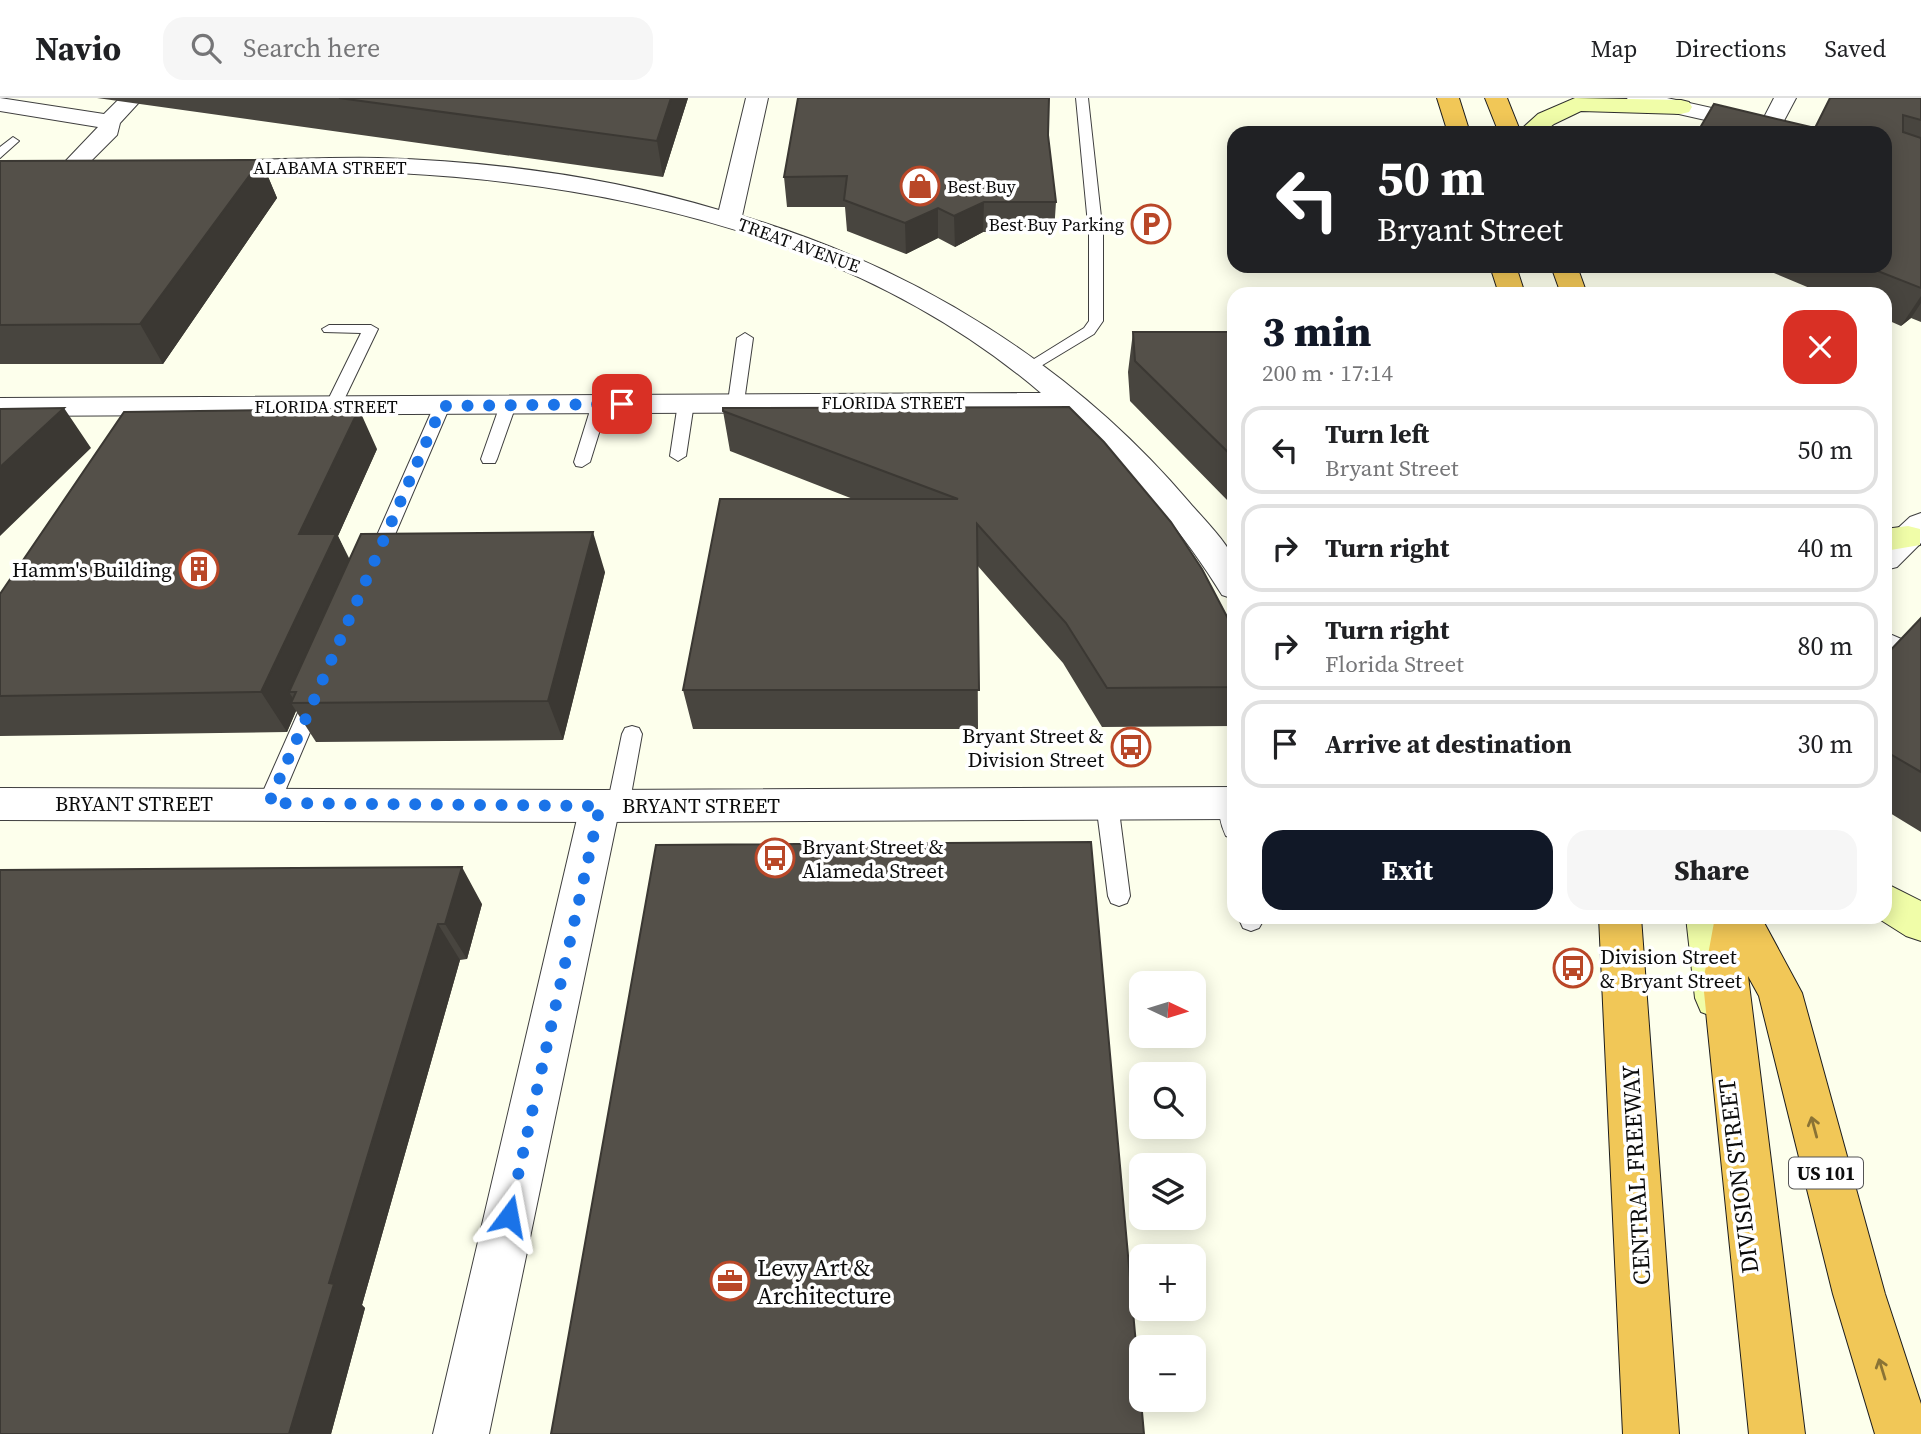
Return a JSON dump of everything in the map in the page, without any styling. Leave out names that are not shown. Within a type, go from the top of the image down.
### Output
[{"type":"highway","points":[[1446,98],[1455,126]]},
{"type":"highway","points":[[1495,98],[1505,126]]},
{"type":"highway","points":[[1736,924],[1725,982],[1777,1434]]},
{"type":"highway","name":"US 101","points":[[1741,924],[1780,993],[1859,1294],[1903,1434]]},
{"type":"main road","points":[[1537,126],[1577,104],[1681,107]]},
{"type":"main road","points":[[1892,905],[1921,923]]},
{"type":"main road","points":[[1618,924],[1650,1434]]},
{"type":"main road","name":"DIVISION STREET","points":[[1708,924],[1770,1434]]},
{"type":"street","points":[[70,169],[109,130],[109,122],[132,98]]},
{"type":"street","points":[[729,220],[757,98]]},
{"type":"street","points":[[1638,98],[1766,126]]},
{"type":"street","points":[[1771,126],[1785,98]]},
{"type":"street","points":[[0,104],[109,122]]},
{"type":"street","name":"ALABAMA STREET","points":[[196,168],[395,166],[491,173]]},
{"type":"street","points":[[42,169],[98,169]]},
{"type":"street","name":"TREAT AVENUE","points":[[491,173],[634,196],[729,220],[842,258],[898,284],[954,315],[1031,367],[1072,402]]},
{"type":"street","name":"FLORIDA STREET","points":[[0,407],[143,418],[333,407],[686,402],[1072,402]]},
{"type":"street","points":[[1072,402],[1129,455],[1175,505],[1227,577]]},
{"type":"street","name":"BRYANT STREET","points":[[0,804],[609,806],[1107,803],[1227,812]]},
{"type":"street","points":[[461,1434],[609,806]]},
{"type":"lane","points":[[1031,367],[1089,331],[1096,321],[1096,235],[1082,98]]},
{"type":"lane","points":[[5,164],[13,141]]},
{"type":"lane","points":[[330,329],[371,329],[333,407]]},
{"type":"lane","points":[[736,402],[745,338]]},
{"type":"lane","points":[[678,456],[686,402]]},
{"type":"lane","points":[[582,462],[600,404]]},
{"type":"lane","points":[[489,459],[508,405]]},
{"type":"lane","points":[[369,573],[442,406]]},
{"type":"lane","points":[[269,803],[325,675]]},
{"type":"lane","points":[[609,806],[632,734]]},
{"type":"lane","points":[[1107,803],[1119,896]]},
{"type":"building","points":[[339,98],[671,98],[657,141]]},
{"type":"building","name":"Best Buy","points":[[798,98],[1049,98],[1048,135],[1056,202],[984,202],[954,216],[938,208],[905,223],[844,200],[847,176],[784,177]]},
{"type":"building","points":[[1830,98],[1921,98],[1921,120],[1903,115],[1903,132],[1921,138],[1921,288],[1883,273],[1892,273],[1892,126],[1816,126]]},
{"type":"building","points":[[1714,104],[1807,126],[1701,126]]},
{"type":"building","points":[[261,160],[140,324],[0,325],[0,161]]},
{"type":"building","points":[[1133,332],[1227,332],[1227,451],[1135,361]]},
{"type":"building","points":[[1069,407],[1104,442],[1171,522],[1202,569],[1227,617],[1227,687],[1107,688],[1066,623],[977,524],[979,690],[683,690],[720,499],[958,499],[723,411],[723,408]]},
{"type":"building","points":[[64,408],[0,467],[0,409]]},
{"type":"building","name":"Hamm's Building","points":[[359,409],[299,534],[336,534],[261,692],[0,696],[0,594],[124,412]]},
{"type":"building","points":[[593,532],[548,701],[291,703],[296,692],[289,692],[361,534]]},
{"type":"building","points":[[1921,618],[1921,772],[1892,755],[1892,649]]},
{"type":"building","points":[[1091,842],[1129,1266],[1129,1321],[1134,1321],[1135,1335],[1129,1335],[1129,1412],[1142,1412],[1144,1434],[551,1434],[656,845]]},
{"type":"building","points":[[462,867],[445,924],[438,924],[329,1283],[334,1284],[289,1434],[0,1434],[0,870]]},
{"type":"place","name":"Best Buy","points":[[920,186]]},
{"type":"place","name":"Best Buy Parking","points":[[1151,224]]},
{"type":"place","name":"Hamm's Building","points":[[199,569]]},
{"type":"place","name":"Bryant Street & Division Street","points":[[1131,747]]},
{"type":"place","name":"Bryant Street & Alameda Street","points":[[775,858]]},
{"type":"place","name":"Division Street & Bryant Street","points":[[1573,968]]},
{"type":"place","name":"Levy Art & Architecture","points":[[730,1281]]},
{"type":"route","points":[[509,1216],[600,806],[269,803],[442,406],[622,404]]}]
